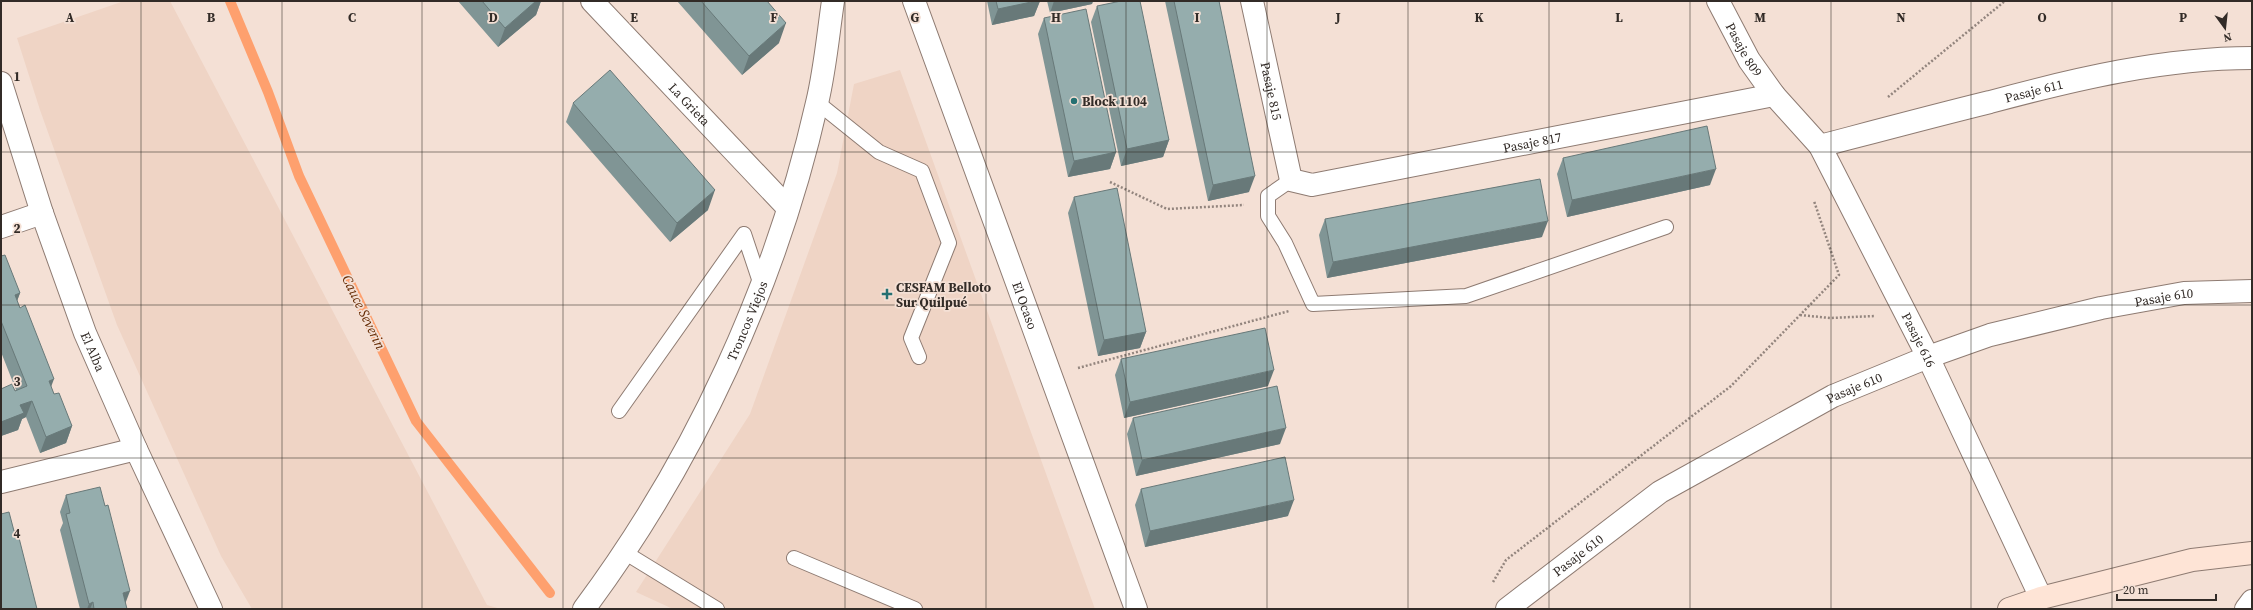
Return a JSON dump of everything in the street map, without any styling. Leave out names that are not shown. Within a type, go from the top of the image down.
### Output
[{"type":"main road","points":[[2009,609],[2041,598],[2192,560],[2252,553]]},
{"type":"street","name":"La Grieta","points":[[592,1],[788,208]]},
{"type":"street","name":"Troncos Viejos","points":[[584,609],[654,506],[694,435],[730,361],[761,286],[788,208],[818,103],[833,1]]},
{"type":"street","name":"El Ocaso","points":[[914,1],[1136,609]]},
{"type":"street","name":"Pasaje 815","points":[[1252,1],[1291,180]]},
{"type":"street","name":"Pasaje 809","points":[[1718,1],[1749,60],[1774,95]]},
{"type":"street","name":"Pasaje 611","points":[[1820,146],[2041,88],[2129,70],[2218,58],[2252,58]]},
{"type":"street","name":"El Alba","points":[[1,83],[42,212],[85,333],[136,449],[211,609]]},
{"type":"street","name":"Pasaje 817","points":[[1291,180],[1312,185],[1774,95]]},
{"type":"street","name":"Pasaje 616","points":[[1774,95],[1820,146],[1928,357],[2041,598]]},
{"type":"street","points":[[1,227],[42,212]]},
{"type":"street","name":"Pasaje 610","points":[[1507,609],[1660,492],[1833,396],[1928,357],[1990,335],[2101,308],[2184,293],[2252,291]]},
{"type":"street","points":[[1,482],[136,449]]},
{"type":"street","points":[[2246,609],[2252,601]]},
{"type":"lane","points":[[818,103],[879,152],[922,171],[949,244],[911,338],[919,357]]},
{"type":"lane","points":[[1291,180],[1268,196],[1268,216],[1285,243],[1313,304],[1466,296],[1666,227]]},
{"type":"lane","points":[[619,411],[744,234],[761,286]]},
{"type":"lane","points":[[624,552],[717,609]]},
{"type":"lane","points":[[794,558],[915,609]]},
{"type":"path","points":[[1886,99],[2005,1]]},
{"type":"path","points":[[1110,182],[1167,209],[1268,203]]},
{"type":"path","points":[[1492,584],[1506,560],[1731,386],[1839,275],[1814,200]]},
{"type":"path","points":[[1050,376],[1313,304]]},
{"type":"path","points":[[1800,315],[1830,318],[1906,314]]},
{"type":"shaded area","points":[[124,1],[170,1],[487,605],[501,609],[252,609],[221,556],[117,325],[40,110],[17,38]]},
{"type":"shaded area","name":"CESFAM Belloto Sur Quilpué","points":[[900,70],[1095,609],[673,609],[636,592],[750,414],[837,173],[854,84]]},
{"type":"building","points":[[482,1],[536,1],[505,28]]},
{"type":"building","points":[[701,1],[767,1],[786,23],[749,56]]},
{"type":"building","points":[[996,1],[1036,1],[998,9]]},
{"type":"building","points":[[1121,1],[1140,1],[1169,140],[1127,149],[1097,6]]},
{"type":"building","points":[[1174,1],[1219,1],[1255,176],[1213,185]]},
{"type":"building","name":"Block 1104","points":[[1086,9],[1116,152],[1074,161],[1044,18]]},
{"type":"building","points":[[610,70],[715,190],[677,223],[573,103]]},
{"type":"building","points":[[1707,126],[1716,169],[1572,200],[1563,158]]},
{"type":"building","points":[[1540,179],[1548,221],[1333,262],[1325,219]]},
{"type":"building","points":[[1117,188],[1146,332],[1104,340],[1074,197]]},
{"type":"building","points":[[5,255],[20,293],[15,295],[20,308],[25,305],[54,379],[49,381],[54,394],[59,393],[72,426],[46,437],[32,401],[20,405],[24,413],[1,422],[1,389],[12,384],[15,391],[27,386],[1,321],[1,256]]},
{"type":"building","points":[[1265,328],[1274,370],[1130,402],[1121,359]]},
{"type":"building","points":[[1277,386],[1286,428],[1142,460],[1133,418]]},
{"type":"building","points":[[1285,457],[1294,500],[1150,531],[1141,489]]},
{"type":"building","points":[[100,487],[105,506],[108,505],[130,591],[123,593],[127,609],[94,609],[93,602],[89,604],[66,514],[70,513],[66,495]]},
{"type":"building","points":[[9,512],[14,531],[17,530],[37,609],[1,609],[1,514]]},
{"type":"waterway","name":"Cauce Severin","points":[[230,1],[268,92],[299,176],[416,421],[550,593]]},
{"type":"place","name":"Block 1104","points":[[1074,101]]},
{"type":"place","name":"CESFAM Belloto Sur Quilpué","points":[[887,294]]}]
